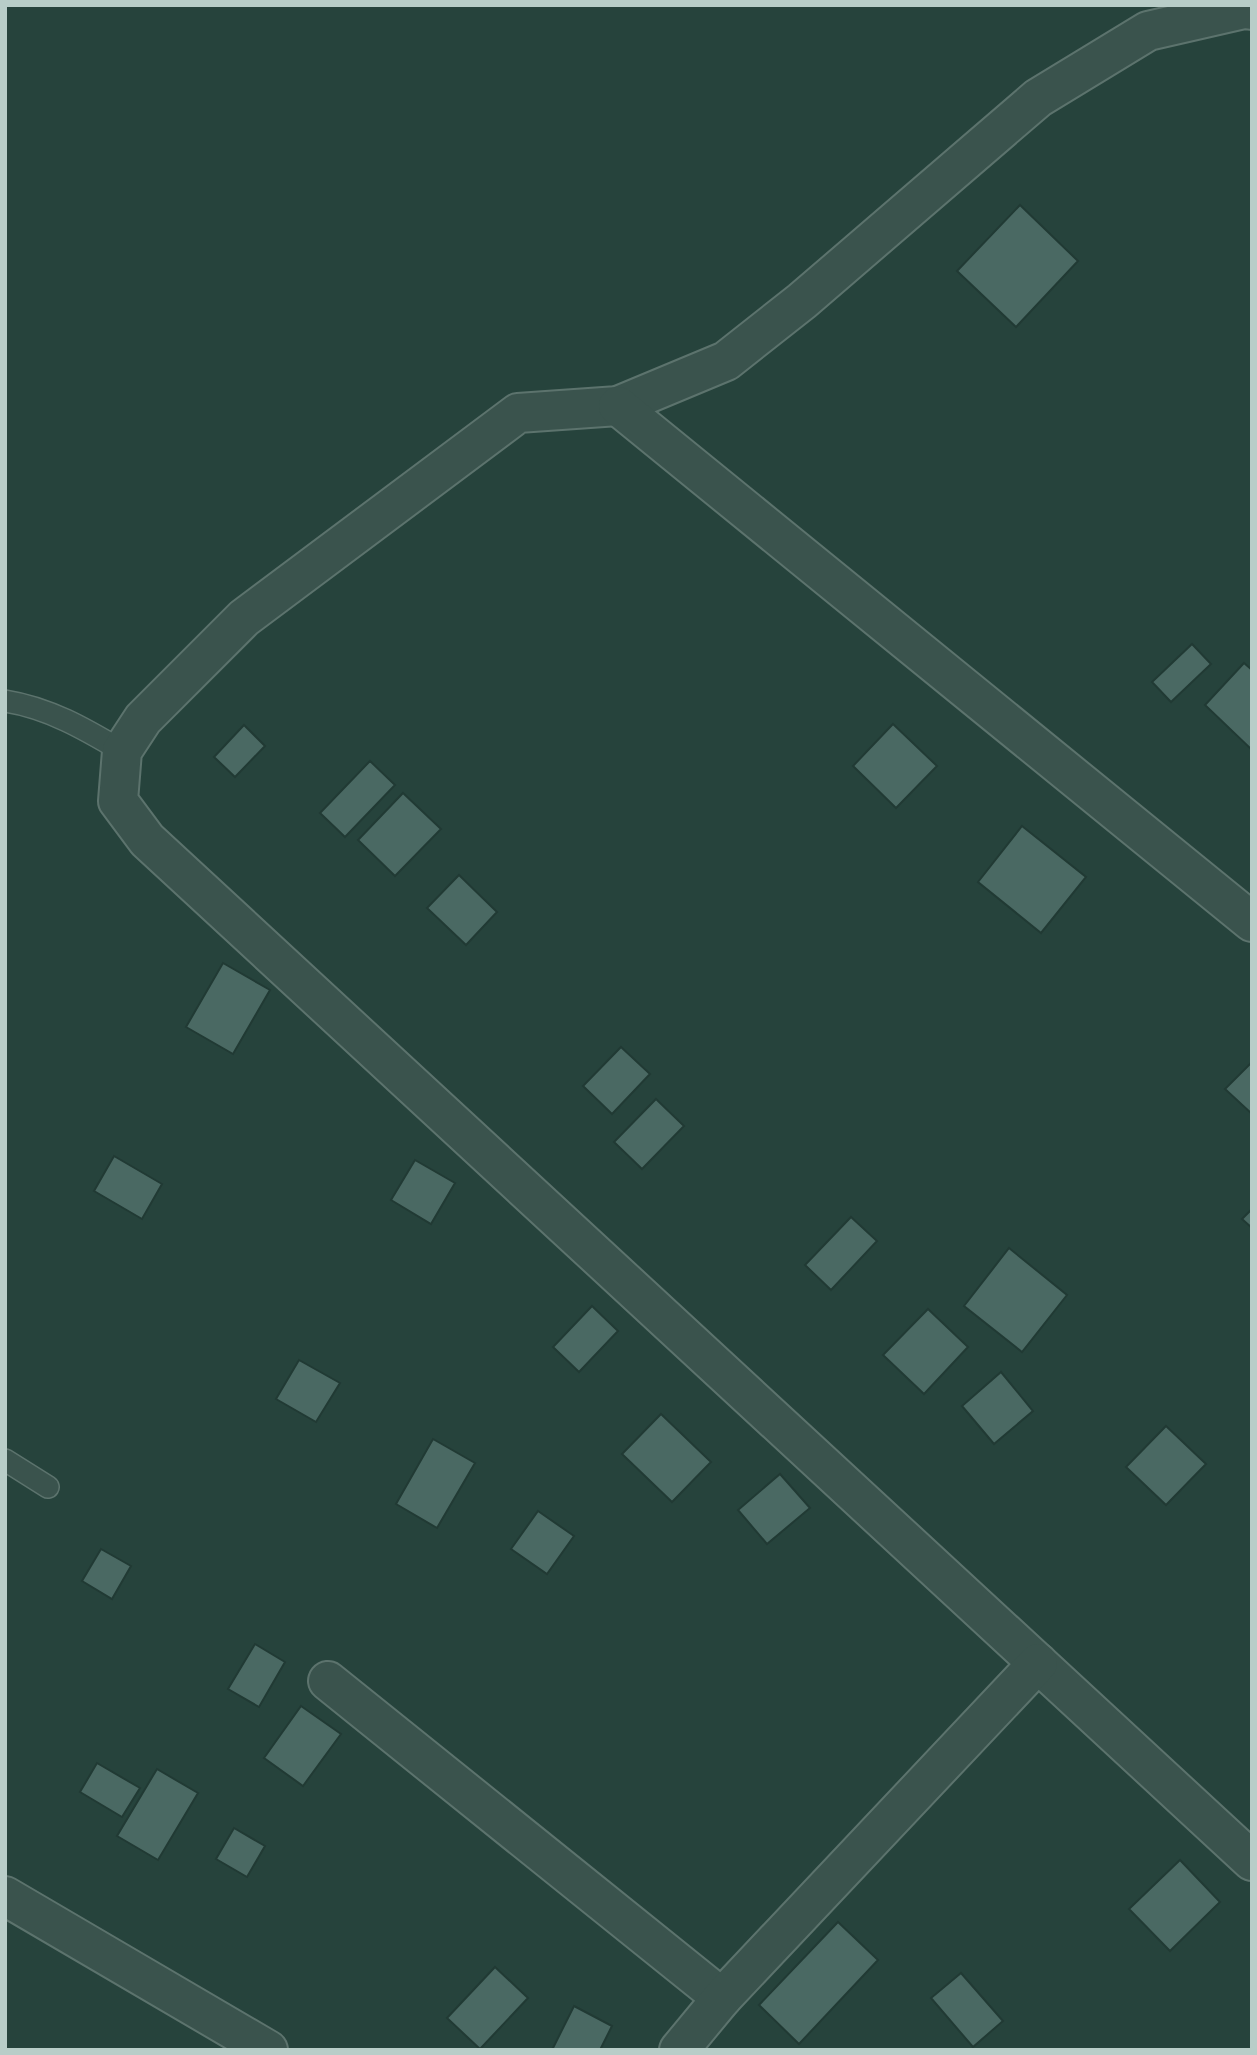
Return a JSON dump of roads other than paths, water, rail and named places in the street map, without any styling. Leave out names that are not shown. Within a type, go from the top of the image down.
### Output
[{"type":"street","points":[[1252,10],[1244,9],[1148,32],[1038,97],[802,301],[726,361],[618,406],[518,413],[244,618],[143,719],[122,751],[118,801],[147,840],[1252,1861]]},
{"type":"street","points":[[618,406],[1252,922]]},
{"type":"street","points":[[679,2050],[722,1998],[1038,1663]]},
{"type":"street","points":[[328,1681],[722,1998]]},
{"type":"street","points":[[5,1896],[268,2050]]},
{"type":"lane","points":[[5,701],[36,707],[72,722],[122,751]]},
{"type":"lane","points":[[5,1460],[48,1487]]}]
